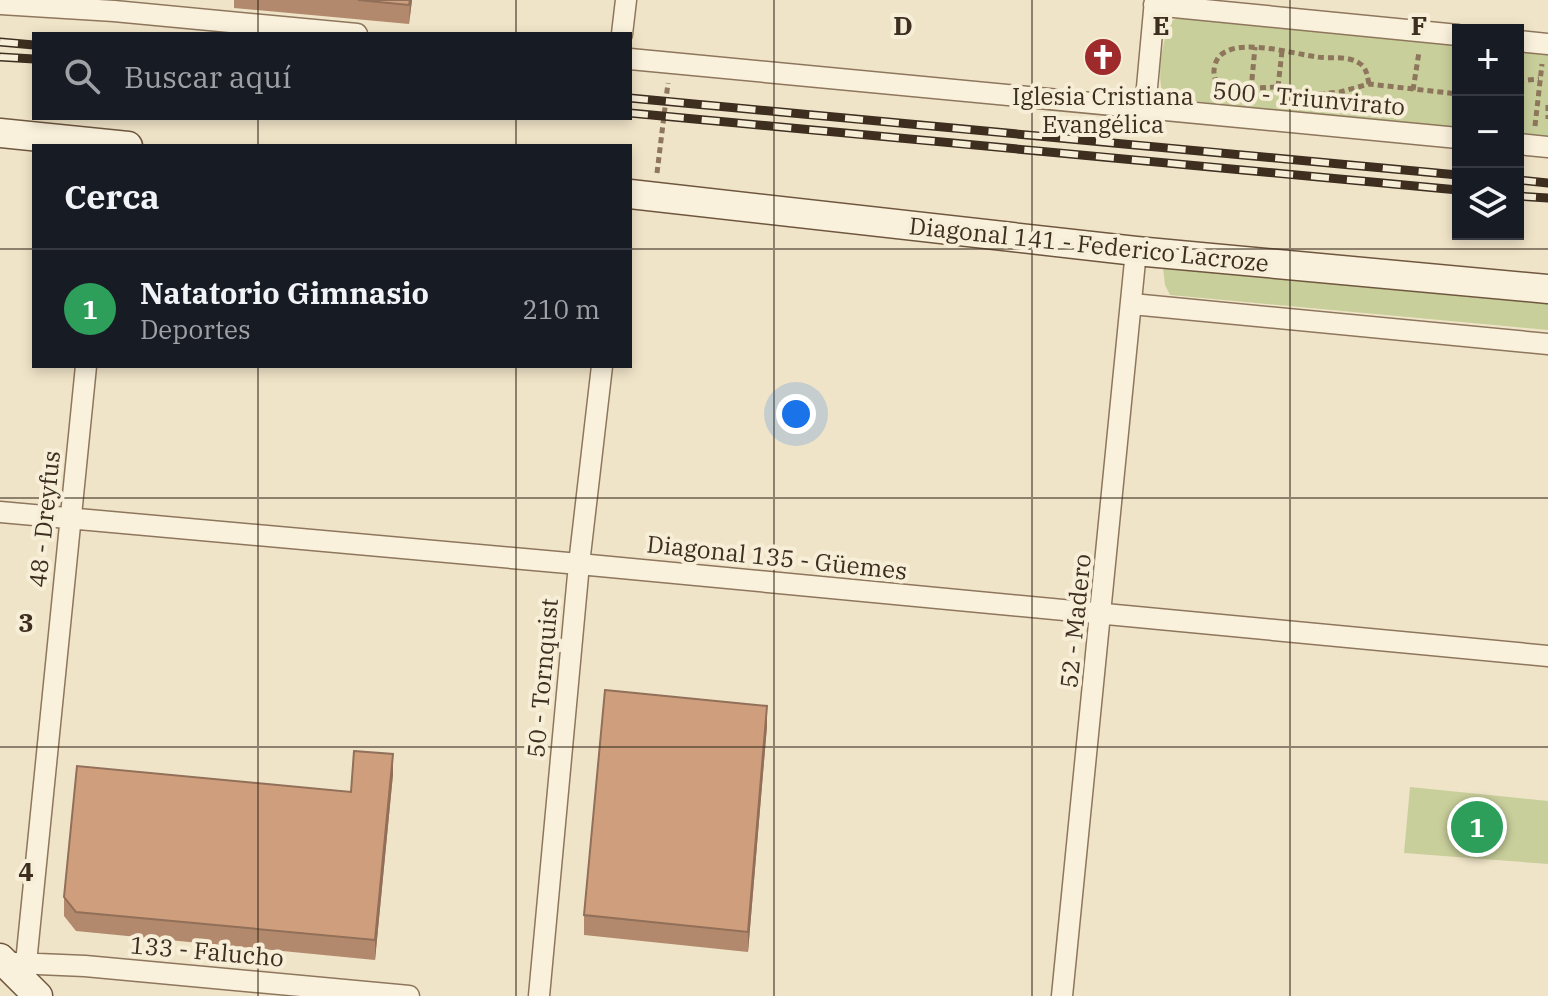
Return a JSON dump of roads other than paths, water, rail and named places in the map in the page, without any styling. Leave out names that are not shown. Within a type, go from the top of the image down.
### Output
[{"type":"street","points":[[622,32],[626,0]]},
{"type":"street","points":[[1145,109],[1154,2],[1452,34]]},
{"type":"street","points":[[0,4],[115,6],[340,32]]},
{"type":"street","points":[[1524,42],[1544,44]]},
{"type":"street","name":"500 - Triunvirato","points":[[632,59],[1452,137]]},
{"type":"street","points":[[0,133],[106,144]]},
{"type":"street","name":"Diagonal 141 - Federico Lacroze","points":[[642,195],[1136,251],[1548,289]]},
{"type":"street","name":"52 - Madero","points":[[1062,996],[1136,251]]},
{"type":"street","points":[[1132,304],[1548,344]]},
{"type":"street","name":"48 - Dreyfus","points":[[7,961],[69,518],[86,368]]},
{"type":"street","name":"50 - Tornquist","points":[[539,996],[579,564],[602,368]]},
{"type":"street","name":"Diagonal 135 - Güemes","points":[[0,512],[1548,656]]},
{"type":"street","points":[[7,961],[38,996]]},
{"type":"street","name":"133 - Falucho","points":[[7,961],[409,996]]},
{"type":"railway","points":[[0,42],[32,45]]},
{"type":"railway","points":[[0,57],[32,59]]},
{"type":"railway","points":[[632,98],[1452,174]]},
{"type":"railway","points":[[632,113],[1452,189]]},
{"type":"railway","points":[[1524,181],[1548,183]]},
{"type":"railway","points":[[1524,196],[1548,198]]},
{"type":"place","name":"Iglesia Cristiana Evangélica","points":[[1103,57]]},
{"type":"place","name":"Natatorio Gimnasio","points":[[1477,827]]}]
